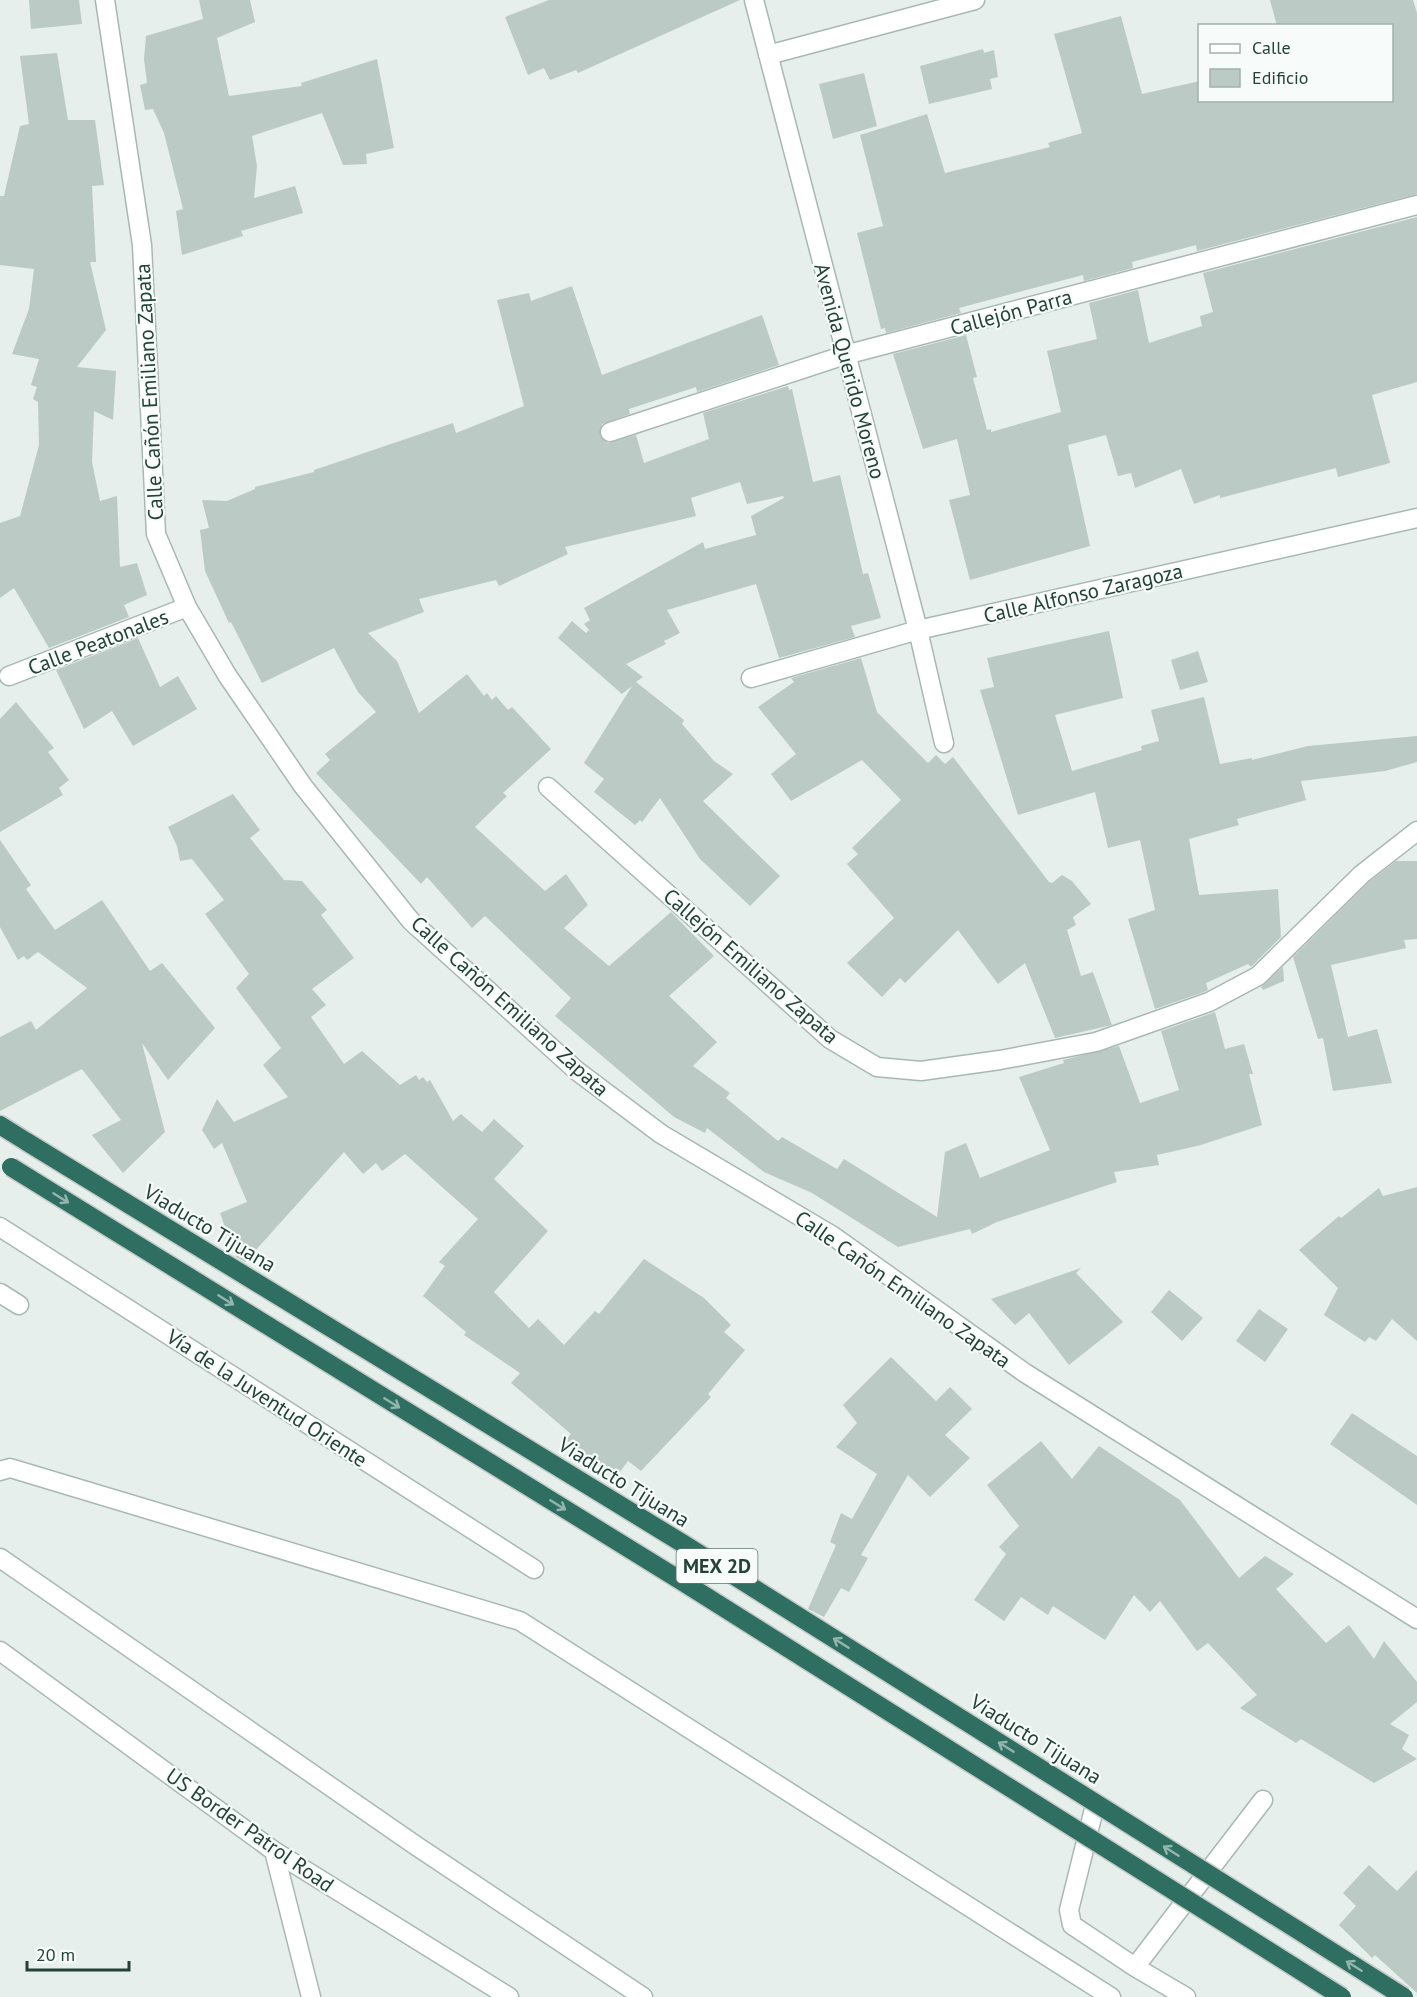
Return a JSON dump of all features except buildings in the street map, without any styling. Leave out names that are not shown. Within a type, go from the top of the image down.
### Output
[{"type":"highway","name":"Viaducto Tijuana","points":[[0,1125],[682,1544],[1404,1997]]},
{"type":"highway","name":"MEX 2D","points":[[5,1163],[683,1582],[1342,1997]]},
{"type":"street","name":"Calle Cañón Emiliano Zapata","points":[[105,0],[142,245],[156,534],[187,607],[227,675],[303,786],[411,921],[577,1071],[661,1134],[833,1236],[1025,1373],[1417,1618]]},
{"type":"street","name":"Avenida Querido Moreno","points":[[754,0],[918,630],[944,743]]},
{"type":"street","points":[[768,55],[975,0]]},
{"type":"street","name":"Callejón Parra","points":[[610,432],[845,355],[1417,205]]},
{"type":"street","name":"Calle Alfonso Zaragoza","points":[[751,678],[918,630],[1417,518]]},
{"type":"street","name":"Calle Peatonales","points":[[9,676],[187,607]]},
{"type":"street","name":"Callejón Emiliano Zapata","points":[[548,787],[830,1039],[877,1067],[921,1071],[1000,1060],[1096,1042],[1209,1002],[1258,976],[1362,874],[1417,831]]},
{"type":"street","name":"Vía de la Juventud Oriente","points":[[0,1227],[534,1569]]},
{"type":"street","points":[[0,1293],[19,1305]]},
{"type":"street","points":[[0,1472],[10,1468],[520,1621],[1111,1997]]},
{"type":"street","points":[[0,1558],[415,1845],[643,1997]]},
{"type":"street","name":"US Border Patrol Road","points":[[0,1651],[274,1851],[509,1997]]},
{"type":"street","points":[[1135,1967],[1263,1800]]},
{"type":"street","points":[[1095,1805],[1069,1910],[1072,1925],[1135,1967],[1186,1997]]},
{"type":"street","points":[[274,1851],[311,1997]]}]
